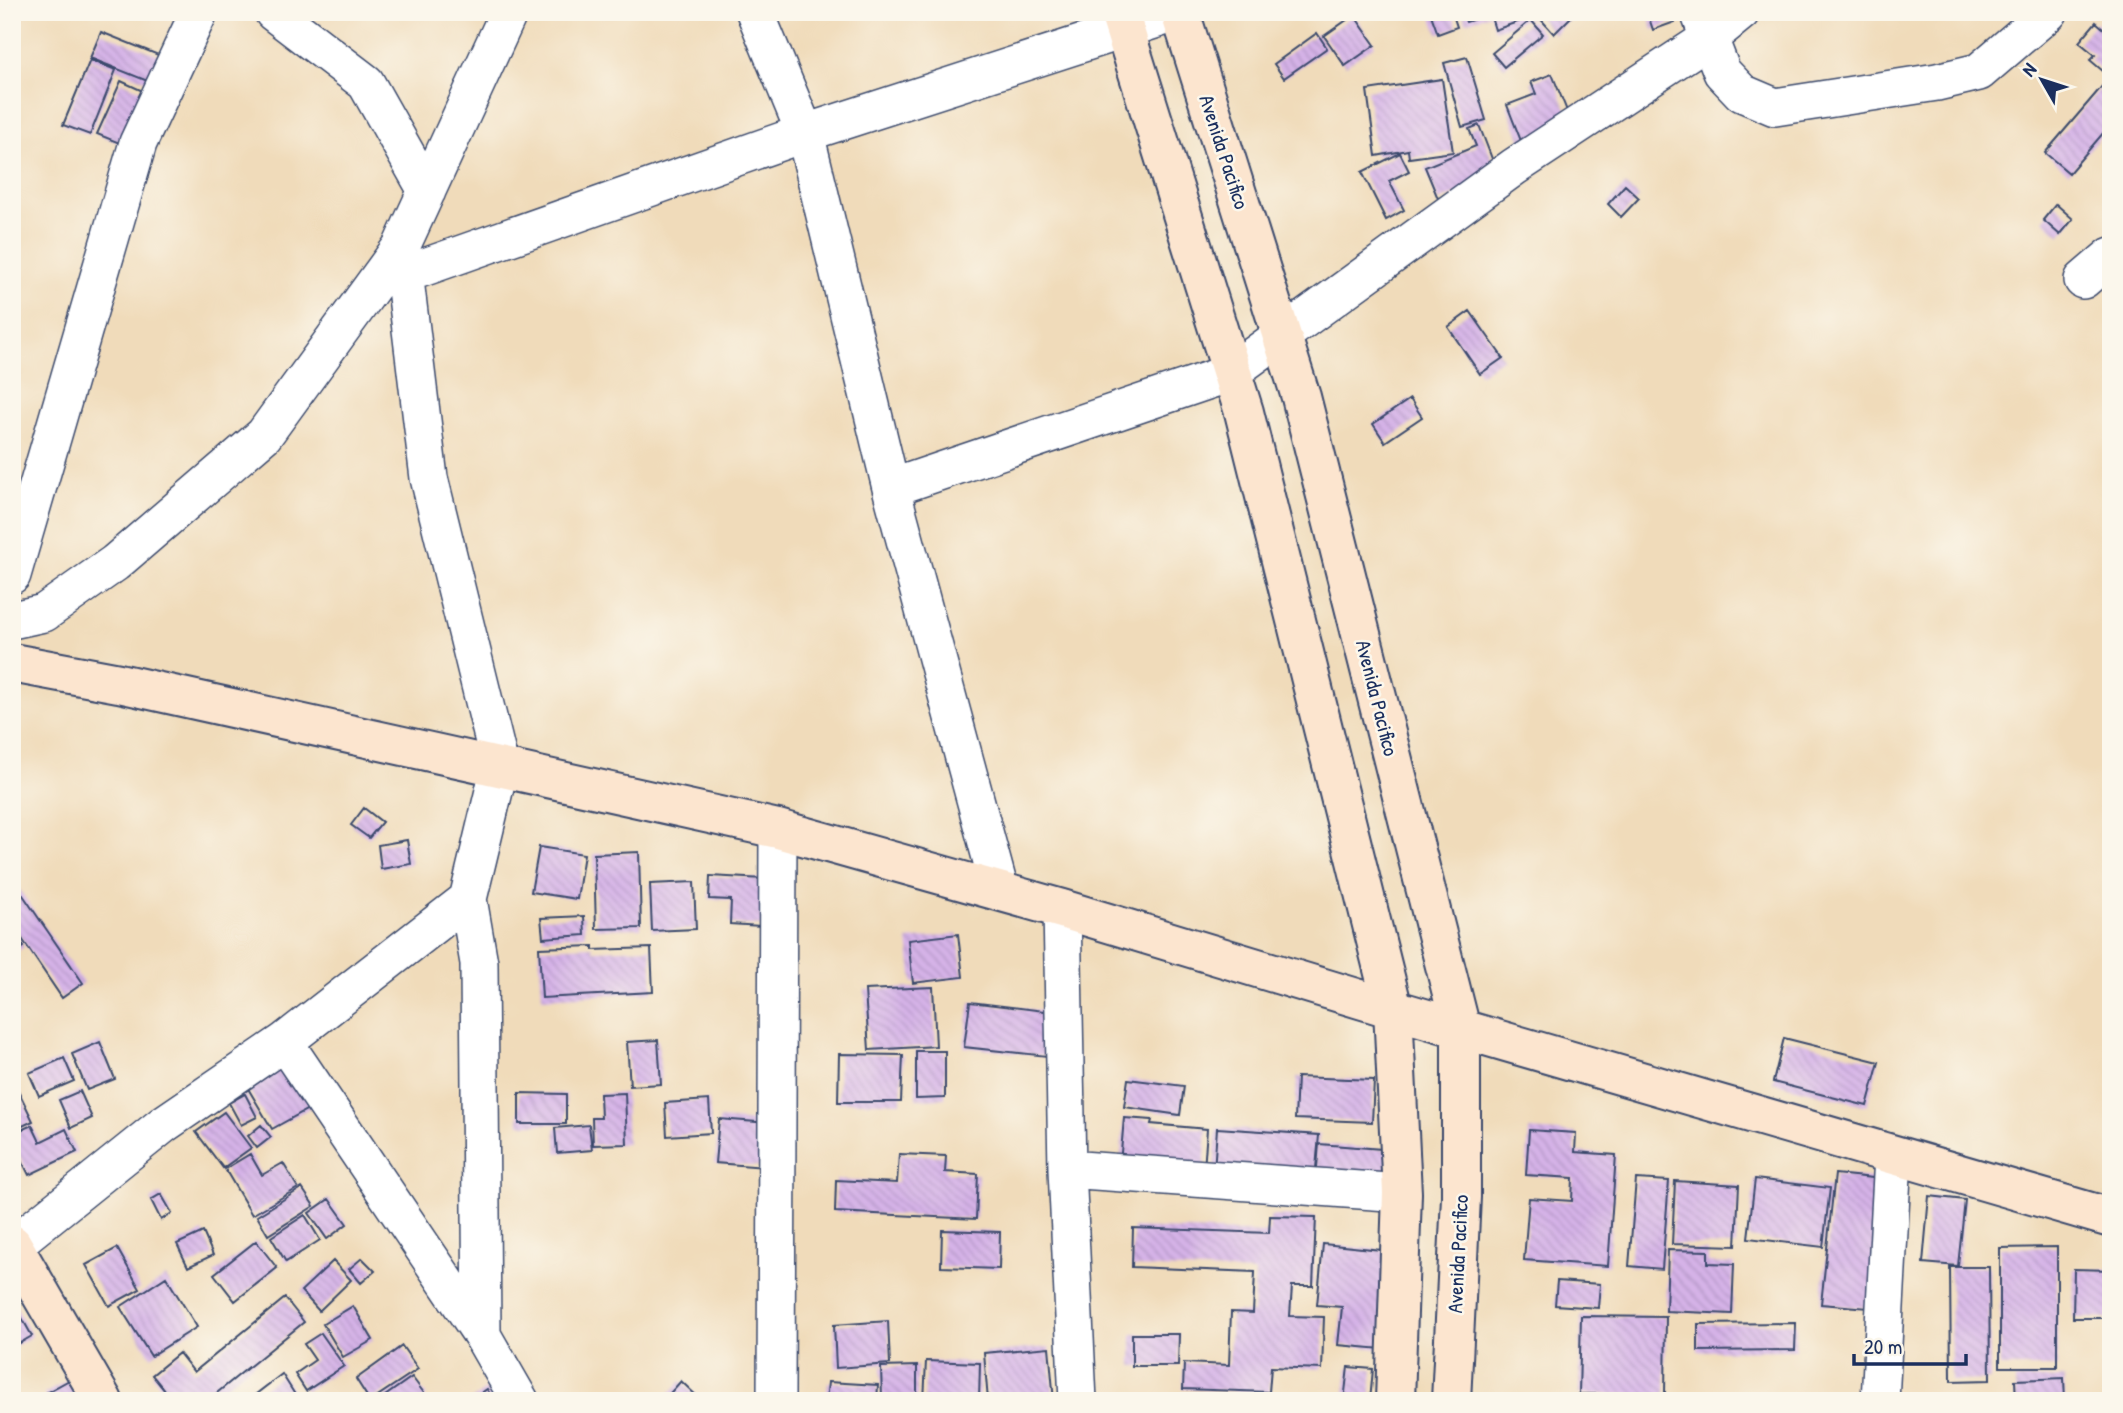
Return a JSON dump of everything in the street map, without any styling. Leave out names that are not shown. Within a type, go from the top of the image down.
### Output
[{"type":"main road","name":"Avenida Pacifico","points":[[1179,12],[1301,397],[1461,1029],[1461,1197],[1451,1401]]},
{"type":"main road","points":[[1121,20],[1244,412],[1393,1009],[1402,1193],[1395,1401]]},
{"type":"main road","points":[[12,663],[118,683],[778,829],[1062,909],[1393,1009],[2111,1218]]},
{"type":"main road","points":[[13,1245],[103,1401]]},
{"type":"street","points":[[12,575],[138,143],[199,12]]},
{"type":"street","points":[[273,12],[366,83],[427,191]]},
{"type":"street","points":[[12,620],[44,613],[115,563],[264,435],[403,260],[427,191],[509,12]]},
{"type":"street","points":[[755,12],[805,133],[891,488],[1000,891]]},
{"type":"street","points":[[403,260],[805,133],[1121,20],[1179,12]]},
{"type":"street","points":[[891,488],[1230,373],[1281,333],[1514,167],[1704,26],[1741,12]]},
{"type":"street","points":[[1704,26],[1723,72],[1742,93],[1775,107],[1937,82],[1979,72],[2049,12]]},
{"type":"street","points":[[2083,280],[2111,256]]},
{"type":"street","points":[[403,260],[429,478],[500,766],[468,899],[479,963],[482,1335]]},
{"type":"street","points":[[776,1401],[778,829]]},
{"type":"street","points":[[13,1245],[164,1124],[284,1042],[468,899]]},
{"type":"street","points":[[1062,909],[1067,1170],[1078,1401]]},
{"type":"street","points":[[284,1042],[482,1335],[520,1401]]},
{"type":"street","points":[[1880,1401],[1893,1156]]},
{"type":"street","points":[[1067,1170],[1402,1193]]},
{"type":"building","points":[[1430,12],[1452,12],[1457,27],[1438,34]]},
{"type":"building","points":[[1462,12],[1576,12],[1554,34],[1537,15],[1495,30],[1490,14],[1466,22]]},
{"type":"building","points":[[1647,12],[1671,12],[1675,22],[1653,30]]},
{"type":"building","points":[[1354,15],[1375,45],[1345,66],[1324,36]]},
{"type":"building","points":[[1531,20],[1543,34],[1504,67],[1492,53]]},
{"type":"building","points":[[2096,22],[2111,35],[2111,124],[2069,173],[2045,153],[2110,77],[2090,60],[2095,55],[2079,42]]},
{"type":"building","points":[[101,32],[161,56],[150,82],[90,58]]},
{"type":"building","points":[[1317,33],[1327,48],[1284,78],[1274,64]]},
{"type":"building","points":[[1467,57],[1486,120],[1462,127],[1444,63]]},
{"type":"building","points":[[90,60],[116,70],[90,135],[63,125]]},
{"type":"building","points":[[1552,74],[1573,126],[1523,146],[1507,105],[1536,94],[1531,82]]},
{"type":"building","points":[[1442,79],[1453,152],[1409,158],[1408,150],[1376,156],[1367,90]]},
{"type":"building","points":[[121,81],[145,92],[122,144],[97,134]]},
{"type":"building","points":[[1479,125],[1499,177],[1439,201],[1425,167],[1476,146],[1469,129]]},
{"type":"building","points":[[1400,153],[1409,171],[1389,181],[1404,210],[1386,220],[1362,172]]},
{"type":"building","points":[[1625,185],[1639,198],[1621,217],[1608,204]]},
{"type":"building","points":[[2056,204],[2073,219],[2060,235],[2043,220]]},
{"type":"building","points":[[1470,311],[1503,358],[1480,374],[1448,327]]},
{"type":"building","points":[[1410,399],[1422,417],[1385,442],[1373,424]]},
{"type":"building","points":[[364,808],[382,822],[369,838],[351,825]]},
{"type":"building","points":[[407,840],[411,864],[381,869],[378,845]]},
{"type":"building","points":[[539,847],[584,854],[577,899],[531,892]]},
{"type":"building","points":[[639,852],[641,928],[596,929],[594,854]]},
{"type":"building","points":[[710,876],[764,879],[761,926],[730,924],[731,900],[709,899]]},
{"type":"building","points":[[12,879],[83,983],[62,998],[12,924]]},
{"type":"building","points":[[694,882],[696,929],[652,931],[650,884]]},
{"type":"building","points":[[584,916],[585,935],[543,938],[541,918]]},
{"type":"building","points":[[12,930],[24,947],[12,955]]},
{"type":"building","points":[[958,934],[963,977],[913,983],[908,940]]},
{"type":"building","points":[[593,946],[593,950],[651,948],[653,992],[542,998],[539,948]]},
{"type":"building","points":[[933,987],[936,1046],[869,1050],[865,990]]},
{"type":"building","points":[[970,1002],[1053,1012],[1047,1056],[964,1047]]},
{"type":"building","points":[[1784,1038],[1879,1062],[1867,1106],[1773,1082]]},
{"type":"building","points":[[658,1040],[661,1084],[630,1086],[627,1042]]},
{"type":"building","points":[[100,1042],[115,1079],[87,1090],[72,1054]]},
{"type":"building","points":[[916,1051],[945,1051],[945,1098],[916,1099]]},
{"type":"building","points":[[839,1054],[903,1055],[901,1102],[838,1102]]},
{"type":"building","points":[[64,1058],[74,1081],[39,1096],[29,1073]]},
{"type":"building","points":[[288,1059],[315,1105],[272,1129],[246,1085]]},
{"type":"building","points":[[1297,1077],[1374,1080],[1372,1122],[1295,1119]]},
{"type":"building","points":[[1128,1079],[1184,1086],[1180,1115],[1124,1107]]},
{"type":"building","points":[[16,1086],[33,1121],[12,1131],[12,1087]]},
{"type":"building","points":[[80,1091],[92,1118],[71,1128],[59,1100]]},
{"type":"building","points":[[519,1093],[566,1094],[566,1124],[519,1124]]},
{"type":"building","points":[[625,1093],[627,1144],[593,1145],[592,1118],[601,1118],[600,1094]]},
{"type":"building","points":[[245,1094],[257,1117],[241,1125],[229,1103]]},
{"type":"building","points":[[709,1100],[711,1133],[667,1136],[665,1103]]},
{"type":"building","points":[[224,1112],[251,1148],[223,1168],[196,1132]]},
{"type":"building","points":[[1124,1118],[1152,1120],[1151,1124],[1207,1129],[1204,1170],[1120,1164]]},
{"type":"building","points":[[719,1119],[769,1123],[765,1167],[715,1163]]},
{"type":"building","points":[[32,1125],[40,1142],[66,1129],[77,1152],[29,1175],[12,1141],[12,1134]]},
{"type":"building","points":[[261,1125],[271,1137],[257,1148],[248,1136]]},
{"type":"building","points":[[589,1125],[592,1150],[557,1153],[555,1128]]},
{"type":"building","points":[[1217,1128],[1319,1135],[1315,1179],[1214,1171]]},
{"type":"building","points":[[1529,1130],[1576,1133],[1575,1152],[1616,1155],[1608,1266],[1524,1260],[1529,1198],[1572,1201],[1573,1178],[1526,1175]]},
{"type":"building","points":[[1319,1144],[1394,1150],[1391,1185],[1316,1179]]},
{"type":"building","points":[[250,1154],[262,1175],[283,1163],[298,1188],[252,1215],[225,1169]]},
{"type":"building","points":[[899,1154],[946,1156],[945,1172],[978,1174],[976,1219],[835,1212],[836,1180],[897,1183]]},
{"type":"building","points":[[1835,1174],[1882,1179],[1869,1308],[1821,1304]]},
{"type":"building","points":[[1636,1179],[1669,1181],[1662,1269],[1629,1266]]},
{"type":"building","points":[[1755,1179],[1830,1188],[1823,1247],[1748,1238]]},
{"type":"building","points":[[1675,1181],[1739,1185],[1736,1246],[1672,1244]]},
{"type":"building","points":[[302,1188],[314,1206],[268,1235],[257,1216]]},
{"type":"building","points":[[161,1194],[172,1213],[161,1220],[151,1200]]},
{"type":"building","points":[[1929,1196],[1965,1200],[1958,1266],[1923,1263]]},
{"type":"building","points":[[329,1199],[347,1224],[327,1239],[309,1213]]},
{"type":"building","points":[[305,1215],[320,1240],[286,1262],[271,1237]]},
{"type":"building","points":[[1270,1216],[1316,1217],[1313,1286],[1292,1286],[1290,1316],[1324,1317],[1322,1369],[1271,1367],[1269,1392],[1183,1389],[1184,1363],[1229,1365],[1231,1312],[1253,1313],[1255,1272],[1132,1267],[1133,1228],[1269,1233]]},
{"type":"building","points":[[942,1230],[1000,1232],[999,1269],[941,1267]]},
{"type":"building","points":[[203,1232],[213,1255],[188,1267],[177,1244]]},
{"type":"building","points":[[256,1241],[277,1268],[235,1301],[214,1274]]},
{"type":"building","points":[[1323,1244],[1391,1251],[1382,1349],[1338,1345],[1342,1307],[1317,1305]]},
{"type":"building","points":[[2057,1247],[2057,1367],[2000,1367],[2000,1248]]},
{"type":"building","points":[[117,1248],[140,1289],[109,1306],[86,1265]]},
{"type":"building","points":[[1668,1250],[1708,1251],[1708,1263],[1734,1264],[1732,1314],[1666,1311]]},
{"type":"building","points":[[362,1258],[375,1271],[361,1283],[349,1269]]},
{"type":"building","points":[[333,1261],[351,1280],[319,1311],[301,1291]]},
{"type":"building","points":[[1950,1267],[1989,1267],[1990,1380],[1951,1381]]},
{"type":"building","points":[[2074,1269],[2111,1270],[2111,1318],[2073,1318]]},
{"type":"building","points":[[166,1277],[197,1327],[151,1356],[120,1307]]},
{"type":"building","points":[[1557,1281],[1600,1284],[1598,1308],[1555,1305]]},
{"type":"building","points":[[285,1298],[304,1322],[207,1401],[173,1401],[152,1375],[179,1353],[194,1372]]},
{"type":"building","points":[[12,1300],[32,1336],[13,1347],[12,1345]]},
{"type":"building","points":[[353,1306],[373,1340],[343,1357],[323,1324]]},
{"type":"building","points":[[1581,1316],[1666,1317],[1665,1395],[1579,1394]]},
{"type":"building","points":[[888,1321],[890,1364],[836,1368],[834,1325]]},
{"type":"building","points":[[1796,1323],[1795,1350],[1698,1351],[1698,1324]]},
{"type":"building","points":[[321,1333],[344,1366],[306,1391],[295,1374],[315,1360],[304,1344]]},
{"type":"building","points":[[1132,1334],[1179,1334],[1178,1366],[1132,1366]]},
{"type":"building","points":[[402,1346],[418,1369],[370,1401],[356,1379]]},
{"type":"building","points":[[1049,1347],[1054,1401],[988,1401],[984,1353]]},
{"type":"building","points":[[926,1361],[980,1363],[979,1401],[924,1401]]},
{"type":"building","points":[[917,1366],[917,1397],[882,1398],[881,1367]]},
{"type":"building","points":[[1348,1367],[1373,1369],[1370,1401],[1344,1401]]},
{"type":"building","points":[[282,1374],[299,1401],[247,1401]]},
{"type":"building","points":[[412,1377],[427,1397],[421,1401],[378,1401]]},
{"type":"building","points":[[2064,1378],[2065,1401],[2016,1401],[2015,1380]]},
{"type":"building","points":[[71,1379],[83,1401],[48,1401],[44,1394]]},
{"type":"building","points":[[681,1381],[702,1401],[663,1401]]},
{"type":"building","points":[[828,1382],[878,1385],[877,1401],[826,1401]]},
{"type":"building","points":[[487,1389],[494,1401],[470,1401]]}]
